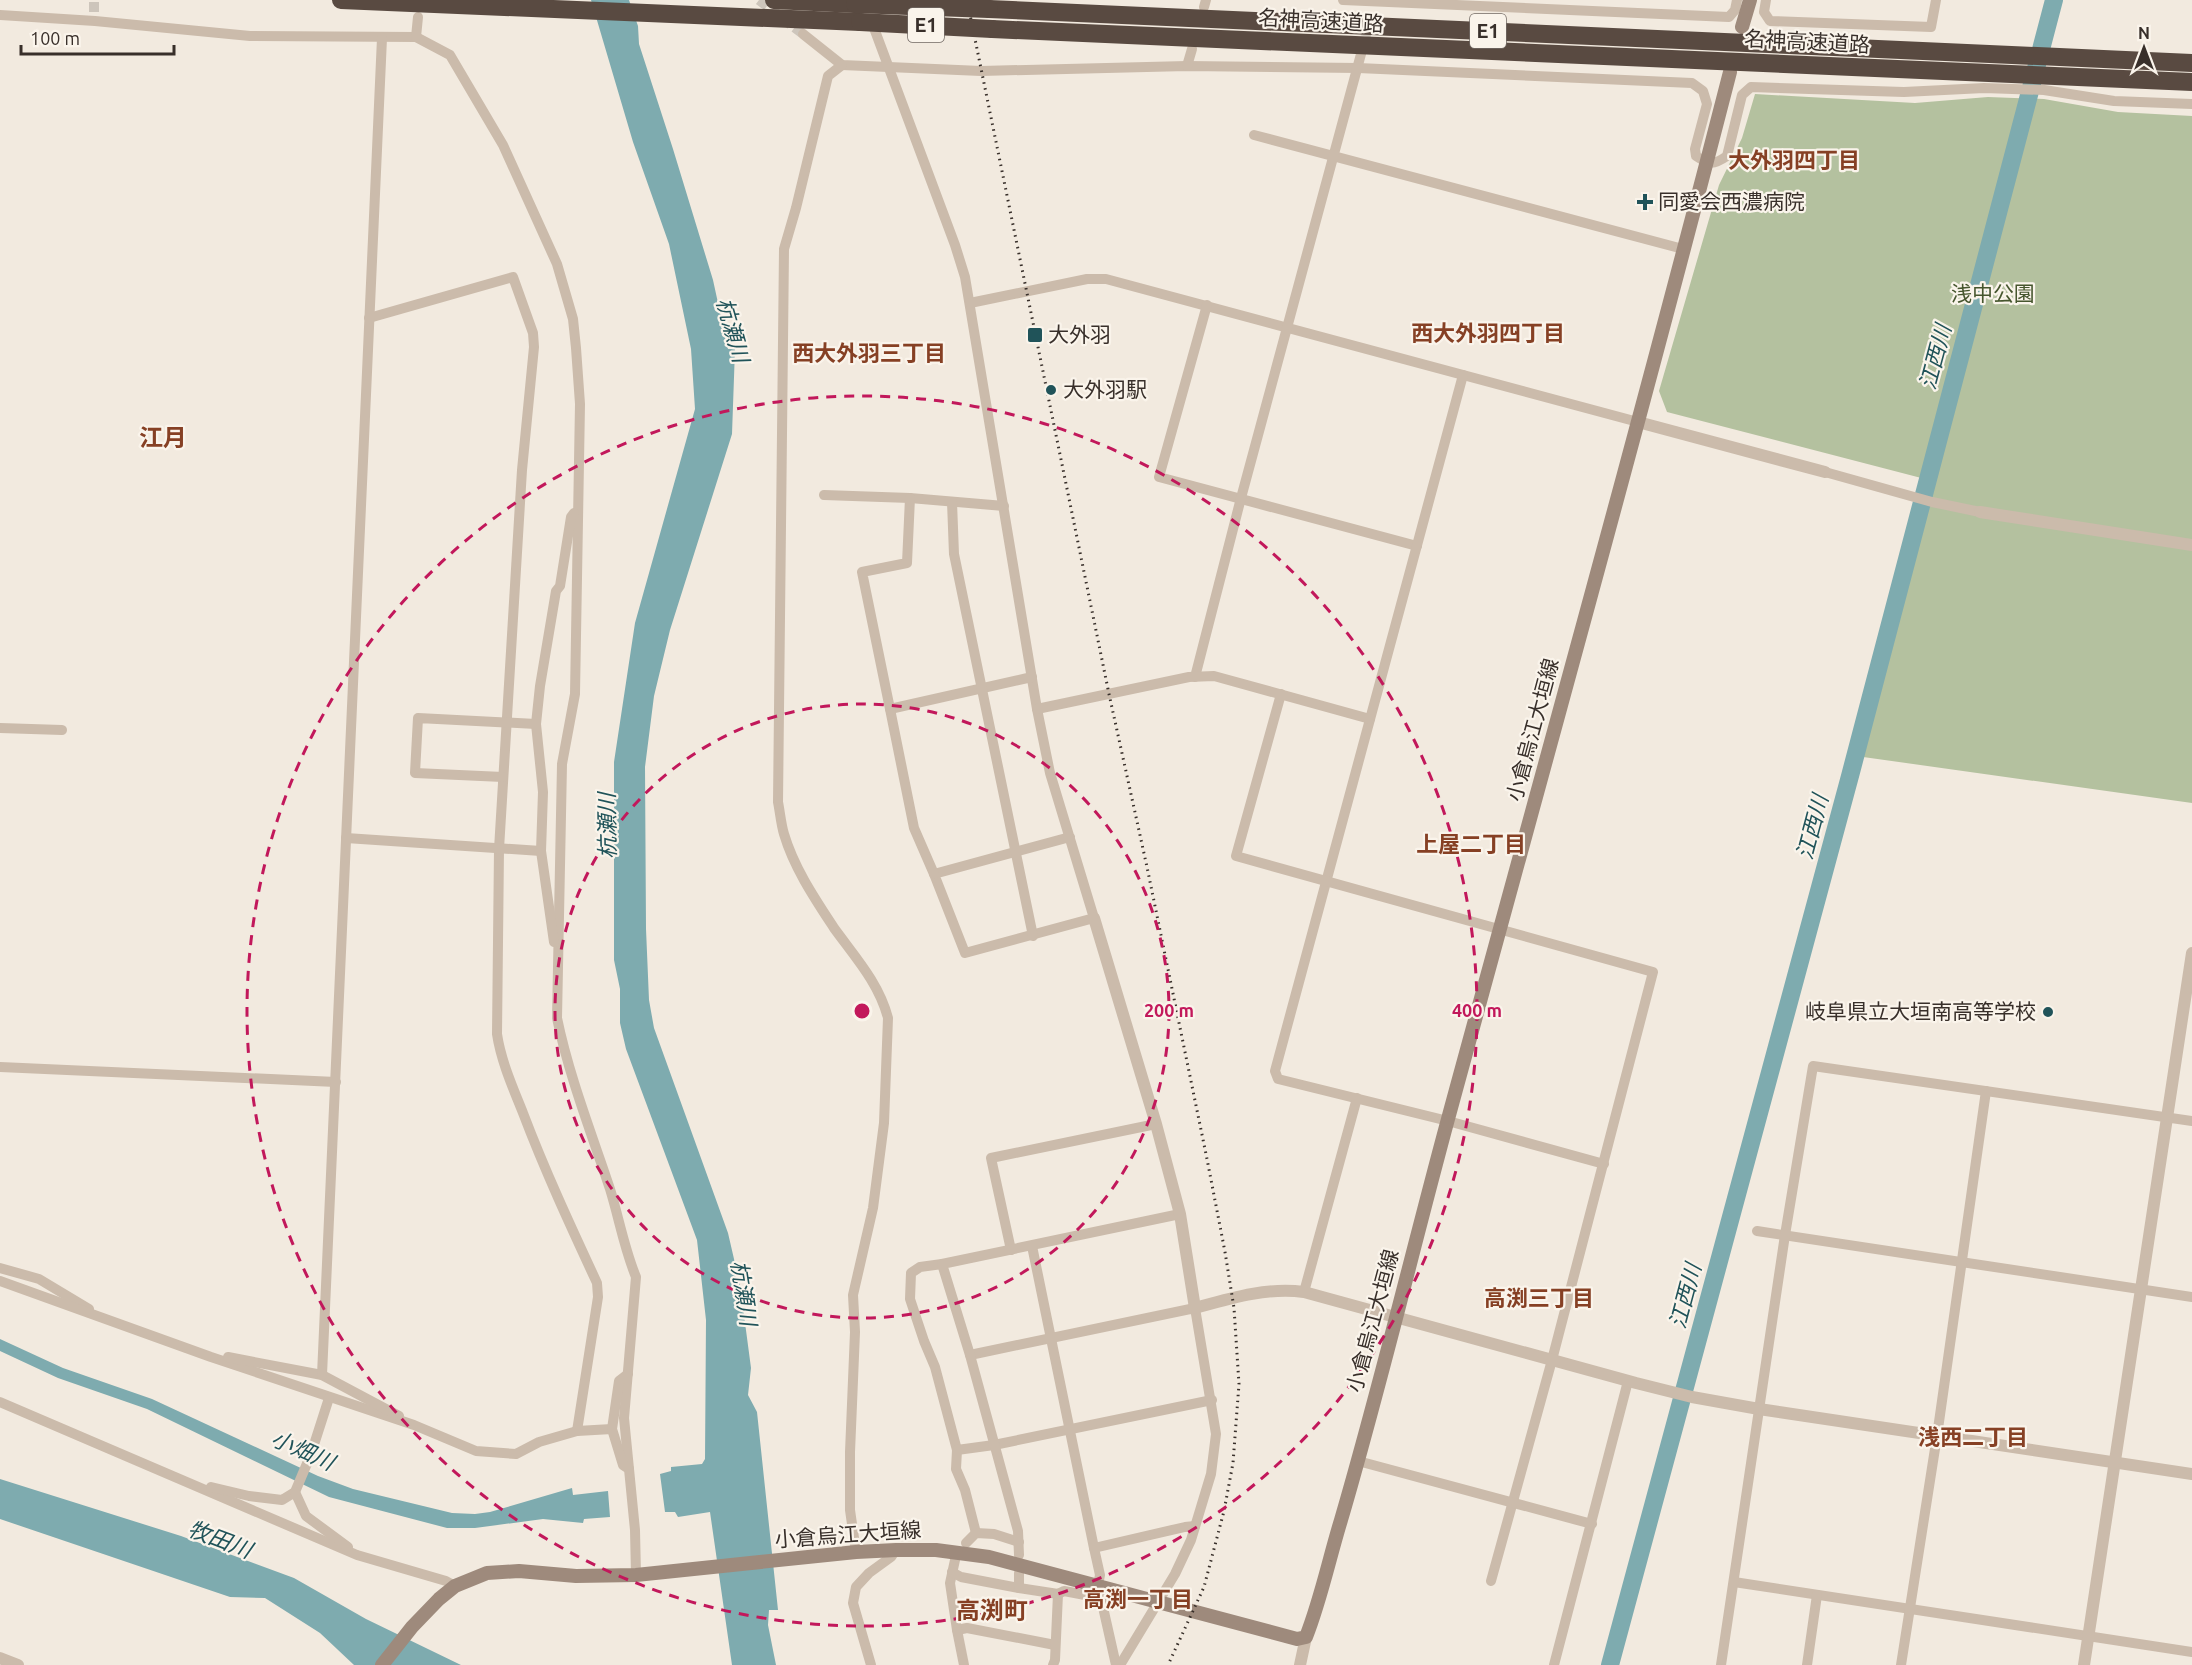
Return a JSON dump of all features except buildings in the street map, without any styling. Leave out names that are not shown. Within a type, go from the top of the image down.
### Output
[{"type":"highway","name":"名神高速道路","points":[[341,0],[676,13],[1983,80],[2069,76],[2192,81]]},
{"type":"highway","name":"名神高速道路","points":[[774,0],[2192,63]]},
{"type":"main road","points":[[1742,27],[1750,0]]},
{"type":"main road","name":"小倉烏江大垣線","points":[[382,1665],[412,1627],[439,1599],[454,1586],[487,1573],[519,1571],[576,1576],[642,1574],[850,1552],[896,1550],[936,1550],[989,1557],[1099,1592],[1160,1602],[1297,1639],[1306,1637],[1317,1609],[1327,1566],[1358,1461],[1638,423],[1730,72]]},
{"type":"street","points":[[1343,0],[1729,17],[1737,0]]},
{"type":"street","points":[[1766,0],[1764,12],[1770,21],[1931,27],[1936,0]]},
{"type":"street","points":[[1371,14],[1375,1]]},
{"type":"street","points":[[859,2],[889,67],[956,245],[965,277],[1037,709],[1050,773],[1156,1124],[1180,1214],[1212,1400],[1216,1434],[1211,1474],[1196,1526],[1160,1602],[1118,1665]]},
{"type":"street","points":[[0,15],[95,16],[250,36],[416,37],[450,55],[503,145],[557,264],[573,319],[580,404],[574,693],[562,764],[557,1018],[565,1055],[611,1192],[629,1261],[636,1277],[624,1418],[642,1574]]},
{"type":"street","points":[[416,37],[418,17]]},
{"type":"street","points":[[803,34],[842,65],[992,70],[1187,66],[1358,68],[1692,83],[1703,91],[1707,104],[1695,149],[1696,156],[1706,163],[1716,164],[1727,156],[1742,95],[1751,87],[1904,92],[1983,80],[2114,101],[2192,104]]},
{"type":"street","points":[[322,1375],[382,38]]},
{"type":"street","points":[[1187,66],[1192,48]]},
{"type":"street","points":[[1195,677],[1361,54]]},
{"type":"street","points":[[842,65],[828,76],[784,249],[778,802],[784,834],[803,878],[834,928],[876,984],[888,1018],[884,1123],[873,1208],[854,1295],[850,1552]]},
{"type":"street","points":[[1254,135],[1683,249]]},
{"type":"street","points":[[369,318],[513,277],[533,333],[534,347],[522,470],[499,849],[497,1034],[499,1047],[543,1166],[597,1283],[598,1297],[577,1431]]},
{"type":"street","points":[[970,303],[1087,279],[1106,279],[1932,502],[1980,512],[2192,544]]},
{"type":"street","points":[[1207,305],[1159,477],[1417,546]]},
{"type":"street","points":[[1463,375],[1275,1071],[1278,1079],[1448,1121],[1604,1164]]},
{"type":"street","points":[[824,495],[910,498],[1004,506]]},
{"type":"street","points":[[910,498],[907,563],[862,573],[914,828],[965,953],[1094,918]]},
{"type":"street","points":[[952,502],[954,554],[1033,936]]},
{"type":"street","points":[[559,953],[554,940],[541,851],[543,792],[536,724],[556,591],[560,586],[571,518],[577,508]]},
{"type":"street","points":[[1037,709],[1149,685],[1214,676],[1370,719]]},
{"type":"street","points":[[890,708],[1032,677]]},
{"type":"street","points":[[1281,694],[1236,856],[1653,972],[1552,1360],[1491,1581]]},
{"type":"street","points":[[503,777],[415,773],[417,718],[536,724]]},
{"type":"street","points":[[0,728],[63,730]]},
{"type":"street","points":[[934,874],[1070,837]]},
{"type":"street","points":[[346,838],[541,851]]},
{"type":"street","points":[[2084,1665],[2139,1290],[2192,953]]},
{"type":"street","points":[[1721,1665],[1785,1235],[1813,1066],[2192,1121]]},
{"type":"street","points":[[0,1067],[336,1082]]},
{"type":"street","points":[[1901,1665],[1937,1436],[1986,1091]]},
{"type":"street","points":[[1304,1292],[1357,1098]]},
{"type":"street","points":[[1011,1250],[991,1158],[1156,1124]]},
{"type":"street","points":[[976,1533],[965,1490],[956,1469],[957,1450],[935,1367],[910,1299],[911,1273],[920,1267],[1180,1214]]},
{"type":"street","points":[[1757,1231],[2192,1297]]},
{"type":"street","points":[[1032,1246],[1100,1575],[1099,1592],[1118,1665]]},
{"type":"street","points":[[942,1264],[970,1355],[1018,1531],[1019,1555]]},
{"type":"street","points":[[0,1268],[39,1279],[110,1321]]},
{"type":"street","points":[[0,1281],[211,1357],[414,1425],[476,1451],[516,1454],[539,1442],[577,1431],[612,1429]]},
{"type":"street","points":[[970,1355],[1195,1308],[1234,1297],[1272,1290],[1286,1290],[1304,1292],[1692,1397],[2192,1474]]},
{"type":"street","points":[[211,1357],[228,1357],[322,1375],[383,1406],[414,1425]]},
{"type":"street","points":[[628,1374],[619,1381],[612,1429],[623,1464],[629,1469]]},
{"type":"street","points":[[1554,1665],[1632,1382]]},
{"type":"street","points":[[185,1481],[249,1496],[282,1500],[295,1492],[330,1398]]},
{"type":"street","points":[[957,1450],[1212,1400]]},
{"type":"street","points":[[0,1402],[357,1555],[446,1581],[454,1586]]},
{"type":"street","points":[[1358,1461],[1592,1524]]},
{"type":"street","points":[[295,1492],[306,1516],[357,1555]]},
{"type":"street","points":[[1094,1548],[1196,1526]]},
{"type":"street","points":[[966,1543],[976,1533],[994,1534],[1019,1542]]},
{"type":"street","points":[[872,1665],[854,1603],[856,1587],[868,1573],[891,1557],[896,1550]]},
{"type":"street","points":[[955,1560],[950,1583],[964,1665]]},
{"type":"street","points":[[952,1572],[961,1577],[1058,1594],[1064,1591],[1099,1592]]},
{"type":"street","points":[[1019,1573],[1019,1588]]},
{"type":"street","points":[[1734,1582],[1910,1607],[2192,1652]]},
{"type":"street","points":[[1053,1665],[1058,1594]]},
{"type":"street","points":[[1807,1665],[1817,1595]]},
{"type":"street","points":[[957,1630],[967,1628],[1055,1645]]},
{"type":"street","points":[[1300,1665],[1306,1637]]},
{"type":"street","points":[[0,1658],[18,1665]]},
{"type":"green space","name":"浅中公園","points":[[1755,94],[1915,103],[1988,97],[2044,99],[2118,112],[2192,116],[2192,803],[1856,756],[1929,480],[1667,412],[1659,391],[1719,185],[1742,138]]},
{"type":"water","points":[[591,0],[629,0],[638,26],[639,44],[713,280],[728,349],[735,349],[732,434],[670,630],[654,696],[645,767],[646,929],[649,1000],[654,1028],[728,1233],[740,1285],[751,1368],[748,1395],[757,1412],[778,1610],[769,1610],[768,1625],[776,1665],[732,1665],[710,1512],[678,1517],[675,1512],[665,1512],[660,1474],[671,1471],[671,1467],[702,1464],[705,1459],[706,1320],[697,1240],[626,1049],[620,1023],[620,989],[614,960],[614,762],[635,623],[695,409],[691,349],[669,244],[633,142]]},
{"type":"water","points":[[0,1339],[63,1368],[152,1399],[318,1476],[353,1489],[452,1513],[475,1514],[490,1512],[572,1488],[573,1495],[608,1491],[610,1517],[584,1519],[583,1523],[543,1519],[475,1528],[447,1528],[329,1497],[147,1409],[58,1378],[0,1351]]},
{"type":"water","points":[[0,1479],[181,1536],[294,1578],[366,1619],[461,1665],[354,1665],[320,1633],[265,1598],[230,1597],[0,1519]]},
{"type":"waterway","name":"江西川","points":[[1610,1665],[1850,776],[2054,0]]},
{"type":"tunnel","points":[[94,0],[94,12]]},
{"type":"tunnel","points":[[759,0],[803,34]]},
{"type":"tunnel","points":[[1362,51],[1371,14]]},
{"type":"railway","points":[[967,0],[1207,1159],[1234,1308],[1239,1384],[1233,1463],[1224,1511],[1204,1587],[1168,1665]]},
{"type":"place","name":"同愛会西濃病院","points":[[1645,202]]},
{"type":"place","name":"大外羽","points":[[1035,335]]},
{"type":"place","name":"大外羽駅","points":[[1051,390]]},
{"type":"place","name":"岐阜県立大垣南高等学校","points":[[2048,1012]]},
{"type":"district","name":"大外羽四丁目","points":[[1794,160]]},
{"type":"district","name":"西大外羽四丁目","points":[[1488,333]]},
{"type":"district","name":"西大外羽三丁目","points":[[869,353]]},
{"type":"district","name":"江月","points":[[163,438]]},
{"type":"district","name":"上屋二丁目","points":[[1471,844]]},
{"type":"district","name":"高渕三丁目","points":[[1539,1298]]},
{"type":"district","name":"浅西二丁目","points":[[1973,1437]]},
{"type":"district","name":"高渕一丁目","points":[[1138,1599]]},
{"type":"district","name":"高渕町","points":[[992,1611]]},
{"type":"water label","name":"杭瀬川","points":[[733,330]]},
{"type":"water label","name":"杭瀬川","points":[[607,826]]},
{"type":"water label","name":"杭瀬川","points":[[744,1293]]},
{"type":"water label","name":"小畑川","points":[[303,1450]]},
{"type":"water label","name":"牧田川","points":[[220,1539]]}]
